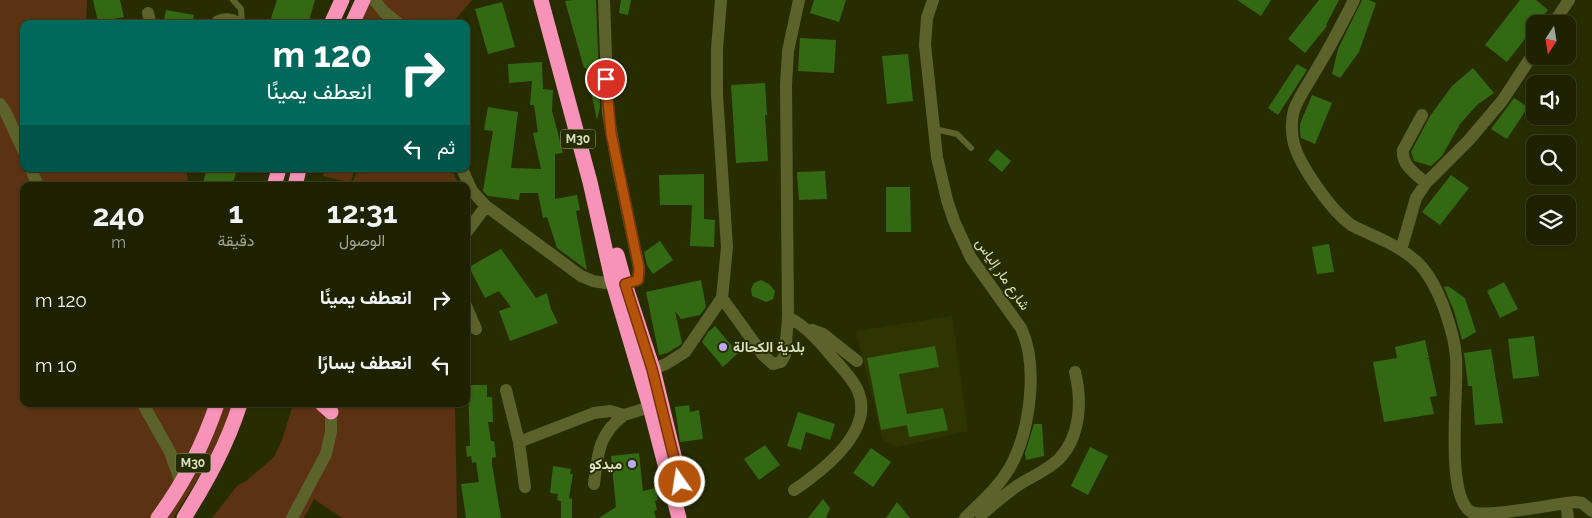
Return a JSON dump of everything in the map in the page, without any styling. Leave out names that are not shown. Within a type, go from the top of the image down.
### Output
[{"type":"highway","points":[[333,20],[342,0]]},
{"type":"highway","points":[[354,20],[363,0]]},
{"type":"highway","name":"M30","points":[[541,0],[587,173],[619,282],[652,369],[688,518]]},
{"type":"highway","name":"M30","points":[[550,0],[650,407],[680,518]]},
{"type":"highway","name":"M30","points":[[158,518],[181,483],[204,440],[217,407]]},
{"type":"highway","name":"M30","points":[[184,518],[206,484],[220,455],[239,407]]},
{"type":"street","points":[[374,0],[394,20]]},
{"type":"street","points":[[470,187],[486,206],[581,276],[605,284],[638,280],[639,268],[616,164],[608,113],[604,0]]},
{"type":"street","points":[[652,369],[666,364],[685,352],[722,298],[727,247],[717,95],[717,49],[721,0]]},
{"type":"street","points":[[722,298],[768,361],[773,364],[781,362],[785,355],[788,317],[786,85],[788,51],[799,0]]},
{"type":"street","name":"شارع مار إلياس","points":[[933,0],[925,31],[925,45],[938,157],[954,221],[971,258],[1021,328],[1026,338],[1030,378],[1030,399],[1025,428],[1018,452],[997,486],[965,518]]},
{"type":"street","points":[[1354,0],[1338,33],[1295,108],[1291,128],[1294,146],[1302,162],[1335,210],[1351,225],[1390,243],[1421,266],[1442,304],[1452,332],[1456,357],[1457,484],[1461,499],[1471,512],[1484,515],[1502,514],[1566,503],[1582,503],[1592,511]]},
{"type":"street","points":[[1559,15],[1569,0]]},
{"type":"street","points":[[221,20],[235,20]]},
{"type":"street","points":[[1401,250],[1416,198],[1426,184],[1497,108],[1526,64]]},
{"type":"street","points":[[0,104],[20,143]]},
{"type":"street","points":[[1422,115],[1402,150],[1402,156],[1405,163],[1426,184]]},
{"type":"street","points":[[470,228],[486,206]]},
{"type":"street","points":[[470,315],[476,329]]},
{"type":"street","points":[[788,317],[807,330],[838,363],[858,392],[860,411],[859,422],[852,436],[840,452],[794,490]]},
{"type":"street","points":[[807,330],[819,332],[857,361]]},
{"type":"street","points":[[977,518],[1017,486],[1054,464],[1064,453],[1069,445],[1078,416],[1080,391],[1075,372]]},
{"type":"street","points":[[506,390],[519,442],[525,487]]},
{"type":"street","points":[[145,407],[170,452],[181,483]]},
{"type":"street","points":[[292,518],[326,454],[332,432],[328,407]]},
{"type":"street","points":[[594,484],[601,442],[608,429],[624,415],[650,407]]},
{"type":"street","points":[[519,442],[594,413],[610,411],[624,415]]},
{"type":"street","points":[[1566,503],[1568,518]]},
{"type":"lane","points":[[232,0],[241,9],[241,20]]},
{"type":"lane","points":[[935,134],[940,130],[957,134],[971,148]]},
{"type":"shaded area","points":[[0,0],[87,0],[86,20],[20,20],[20,172],[187,172],[188,182],[20,182],[20,407],[233,407],[217,449],[173,518],[0,518]]},
{"type":"shaded area","points":[[362,0],[472,0],[455,20],[358,20],[355,17]]},
{"type":"shaded area","points":[[324,172],[353,172],[351,182],[323,176]]},
{"type":"shaded area","points":[[357,172],[453,172],[458,182],[353,182]]},
{"type":"shaded area","points":[[952,316],[968,431],[897,447],[883,440],[856,331]]},
{"type":"shaded area","points":[[455,407],[457,518],[342,518],[314,499],[304,518],[212,518],[237,486],[246,481],[274,457],[282,440],[292,408]]},
{"type":"building","points":[[93,0],[120,0],[124,17],[98,20]]},
{"type":"building","points":[[277,0],[315,0],[309,20],[273,20],[271,18]]},
{"type":"building","points":[[596,0],[600,107],[597,120],[586,68],[584,68],[565,1]]},
{"type":"building","points":[[621,0],[631,0],[628,15],[619,13]]},
{"type":"building","points":[[814,0],[846,0],[839,22],[810,13]]},
{"type":"building","points":[[1237,0],[1271,0],[1261,16]]},
{"type":"building","points":[[1319,0],[1339,0],[1327,26],[1305,53],[1288,39]]},
{"type":"building","points":[[1362,0],[1376,3],[1359,52],[1340,78],[1332,74],[1338,49]]},
{"type":"building","points":[[1520,0],[1536,0],[1548,10],[1544,15],[1526,15],[1526,38],[1507,62],[1485,45]]},
{"type":"building","points":[[502,2],[515,47],[488,54],[475,9]]},
{"type":"building","points":[[166,10],[194,15],[193,20],[164,20]]},
{"type":"building","points":[[800,38],[836,40],[834,73],[798,71]]},
{"type":"building","points":[[908,54],[913,101],[887,104],[882,56]]},
{"type":"building","points":[[542,62],[543,89],[553,90],[552,111],[563,153],[555,154],[555,199],[577,195],[580,210],[576,211],[587,270],[557,248],[547,217],[543,218],[538,193],[520,193],[519,200],[488,196],[483,191],[493,131],[484,130],[488,107],[518,112],[511,168],[541,169],[533,133],[538,132],[534,105],[530,105],[532,81],[509,83],[508,64]]},
{"type":"building","points":[[1297,64],[1307,70],[1278,115],[1268,108]]},
{"type":"building","points":[[1473,68],[1494,93],[1477,105],[1460,124],[1442,156],[1431,166],[1414,161],[1411,152],[1430,116],[1452,86]]},
{"type":"building","points":[[765,83],[768,161],[736,163],[731,85]]},
{"type":"building","points":[[1312,95],[1332,103],[1315,144],[1301,138],[1300,130],[1300,124]]},
{"type":"building","points":[[1514,98],[1526,106],[1526,110],[1507,139],[1491,129]]},
{"type":"building","points":[[997,149],[1011,161],[1002,172],[988,160]]},
{"type":"building","points":[[825,171],[827,199],[799,200],[797,172]]},
{"type":"building","points":[[206,172],[236,172],[233,182],[203,182]]},
{"type":"building","points":[[704,174],[704,219],[715,220],[714,247],[690,246],[692,205],[660,205],[659,175]]},
{"type":"building","points":[[1451,175],[1469,188],[1440,225],[1422,212]]},
{"type":"building","points":[[886,187],[910,187],[911,232],[886,232]]},
{"type":"building","points":[[660,241],[673,260],[653,274],[647,265],[644,252]]},
{"type":"building","points":[[1329,244],[1334,272],[1317,274],[1312,247]]},
{"type":"building","points":[[501,249],[536,298],[547,293],[551,309],[558,323],[510,341],[499,311],[511,307],[499,291],[485,298],[470,266]]},
{"type":"building","points":[[701,280],[706,307],[700,315],[681,319],[675,311],[682,343],[667,353],[659,355],[646,292]]},
{"type":"building","points":[[761,280],[769,284],[775,291],[773,299],[766,302],[752,296],[751,289],[754,283]]},
{"type":"building","points":[[1504,282],[1518,309],[1500,318],[1487,291]]},
{"type":"building","points":[[1448,286],[1465,298],[1476,332],[1462,340],[1454,311],[1444,287]]},
{"type":"building","points":[[715,326],[738,353],[723,367],[702,342],[708,332]]},
{"type":"building","points":[[1534,336],[1539,376],[1513,379],[1508,339]]},
{"type":"building","points":[[1425,340],[1429,358],[1426,359],[1429,359],[1437,396],[1430,397],[1434,414],[1384,422],[1373,362],[1397,358],[1395,347]]},
{"type":"building","points":[[935,346],[939,367],[899,374],[907,414],[943,408],[948,430],[909,437],[907,425],[881,430],[867,358]]},
{"type":"building","points":[[1491,349],[1503,423],[1475,425],[1472,386],[1468,386],[1464,353]]},
{"type":"building","points":[[470,385],[487,385],[487,397],[492,397],[493,422],[488,422],[491,441],[494,441],[496,457],[492,458],[492,464],[501,518],[466,518],[461,484],[479,482],[476,462],[472,463],[471,456],[467,457],[466,446],[470,446]]},
{"type":"building","points":[[689,405],[690,412],[699,410],[703,439],[680,442],[675,407]]},
{"type":"building","points":[[798,412],[835,424],[830,440],[806,432],[801,450],[787,446]]},
{"type":"building","points":[[1034,424],[1042,424],[1044,456],[1026,460],[1025,453]]},
{"type":"building","points":[[765,445],[780,465],[759,480],[744,459]]},
{"type":"building","points":[[1090,447],[1108,456],[1088,495],[1071,486]]},
{"type":"building","points":[[871,448],[891,462],[873,487],[853,473]]},
{"type":"building","points":[[639,453],[643,491],[655,488],[658,500],[655,501],[657,510],[654,511],[656,518],[599,518],[616,507],[611,456]]},
{"type":"building","points":[[553,466],[571,469],[570,474],[573,474],[569,498],[572,499],[572,518],[561,518],[561,501],[557,500],[558,494],[550,493]]},
{"type":"building","points":[[823,499],[830,508],[826,518],[808,518]]},
{"type":"building","points":[[897,502],[910,518],[886,518]]},
{"type":"place","name":"بلدية الكحالة","points":[[723,347]]},
{"type":"place","name":"ميدكو","points":[[632,464]]},
{"type":"route","points":[[606,79],[608,113],[616,164],[639,268],[638,280],[625,284],[652,369],[680,482]]}]
